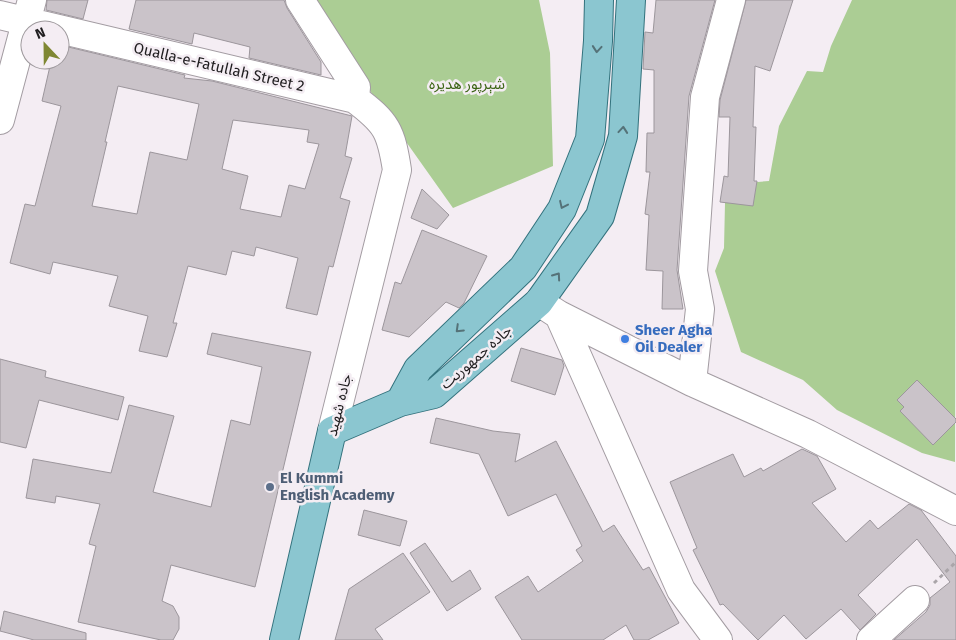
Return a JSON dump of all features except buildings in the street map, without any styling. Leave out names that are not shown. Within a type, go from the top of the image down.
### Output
[{"type":"main road","name":"جاده جمهوریت","points":[[400,402],[418,369],[522,268],[562,209],[590,139],[598,41],[599,0]]},
{"type":"main road","name":"جاده جمهوریت","points":[[400,402],[434,394],[549,308],[600,216],[623,136],[631,0]]},
{"type":"main road","points":[[332,431],[400,402]]},
{"type":"main road","name":"جاده شهید","points":[[284,640],[332,431]]},
{"type":"street","points":[[300,0],[356,87],[355,99]]},
{"type":"street","points":[[692,382],[700,310],[693,270],[705,97],[731,0]]},
{"type":"street","points":[[0,120],[30,11]]},
{"type":"street","name":"Qualla-e-Fatullah Street 2","points":[[0,15],[30,11],[355,99],[374,114],[392,137],[398,170]]},
{"type":"street","name":"جاده شهید","points":[[332,431],[398,170]]},
{"type":"street","points":[[549,308],[692,382],[808,434],[956,511]]},
{"type":"street","points":[[549,308],[681,590],[718,640]]},
{"type":"street","points":[[871,640],[915,600]]},
{"type":"green space","name":"شېرپور هديره","points":[[310,0],[539,0],[550,53],[553,166],[453,208],[307,2]]},
{"type":"green space","points":[[852,0],[956,0],[955,462],[922,453],[837,410],[803,380],[741,352],[715,271],[724,248],[725,203],[731,184],[769,181],[779,126],[807,71],[823,72],[831,46]]},
{"type":"place","name":"Sheer Agha Oil Dealer","points":[[625,339]]},
{"type":"place","name":"El Kummi English Academy","points":[[270,487]]}]
